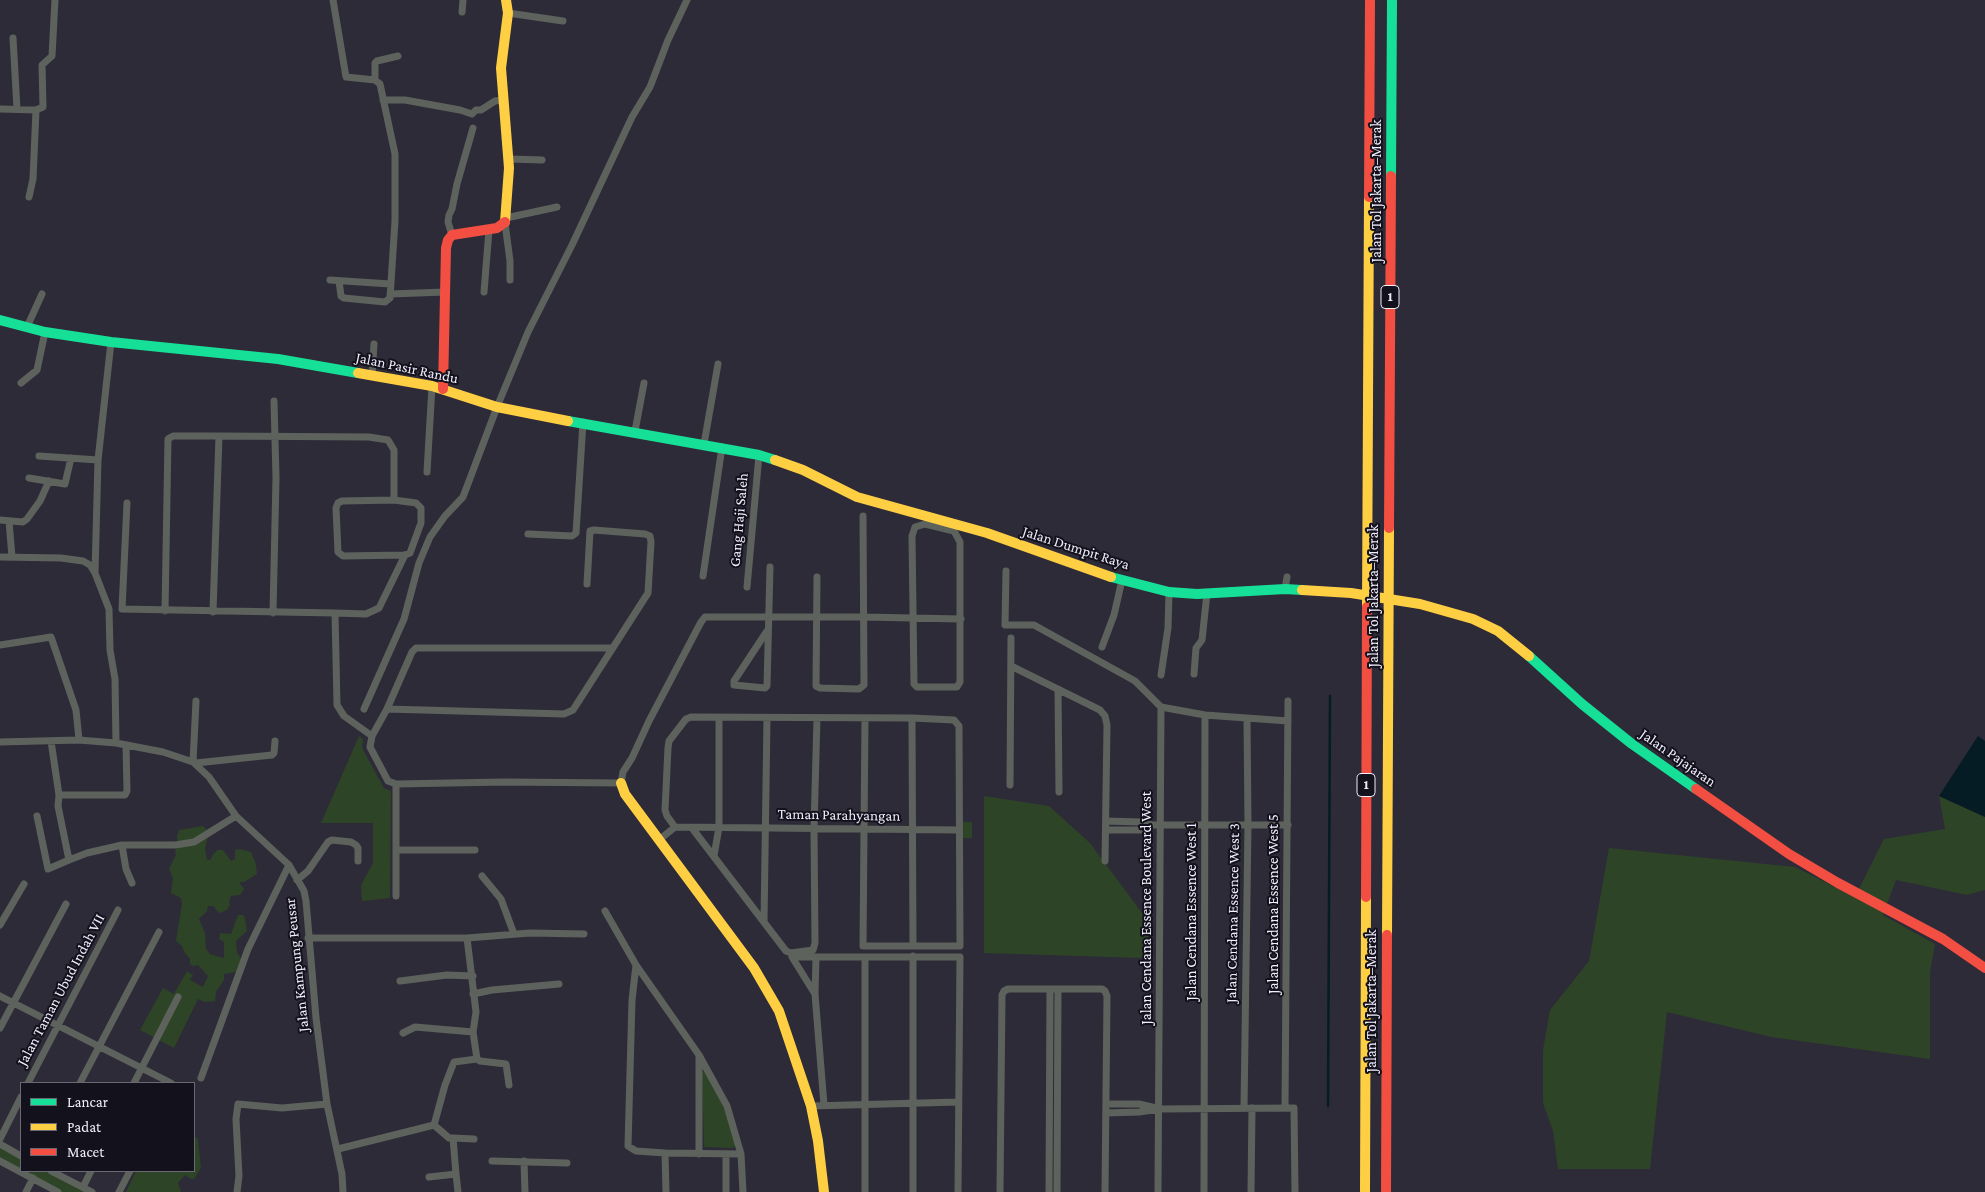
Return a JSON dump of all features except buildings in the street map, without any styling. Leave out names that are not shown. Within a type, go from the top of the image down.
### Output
[{"type":"main road","points":[[438,388],[446,248],[452,235],[489,230],[506,221],[509,159],[501,68],[508,13],[506,0]]},
{"type":"main road","name":"Jalan Tol Jakarta–Merak","points":[[1365,1192],[1370,0]]},
{"type":"main road","name":"Jalan Tol Jakarta–Merak","points":[[1386,1192],[1392,0]]},
{"type":"main road","name":"Jalan Pasir Randu","points":[[0,320],[45,332],[111,342],[278,359],[438,388],[497,407],[722,447],[759,455],[803,470]]},
{"type":"main road","name":"Jalan Dumpit Raya","points":[[803,470],[857,497],[987,533],[1122,580],[1169,592],[1207,593],[1285,589],[1351,593]]},
{"type":"main road","name":"Jalan Pajajaran","points":[[1351,593],[1420,604],[1473,619],[1498,631],[1582,704],[1632,744],[1788,854],[1942,939],[1985,968]]},
{"type":"main road","points":[[621,783],[624,794],[758,974],[779,1011],[811,1106],[818,1141],[824,1192]]},
{"type":"street","points":[[0,109],[40,110],[44,104],[42,65],[52,56],[55,0]]},
{"type":"street","points":[[333,0],[346,77],[375,80],[380,84],[395,154],[394,221],[388,301],[344,298],[341,296],[339,281]]},
{"type":"street","points":[[462,12],[463,0]]},
{"type":"street","points":[[364,709],[404,619],[419,563],[430,537],[443,518],[463,497],[528,332],[572,245],[632,117],[650,87],[668,40],[687,0]]},
{"type":"street","points":[[508,13],[563,20]]},
{"type":"street","points":[[13,38],[17,109]]},
{"type":"street","points":[[375,80],[375,63],[398,56]]},
{"type":"street","points":[[383,100],[406,100],[472,114],[476,110],[481,110],[495,101],[504,100]]},
{"type":"street","points":[[29,197],[33,179],[36,110]]},
{"type":"street","points":[[452,235],[448,222],[449,215],[473,128]]},
{"type":"street","points":[[509,159],[542,160]]},
{"type":"street","points":[[510,280],[506,221],[557,207]]},
{"type":"street","points":[[484,292],[489,230]]},
{"type":"street","points":[[330,280],[390,284]]},
{"type":"street","points":[[390,294],[444,292]]},
{"type":"street","points":[[27,327],[42,294]]},
{"type":"street","points":[[21,383],[37,370],[45,332]]},
{"type":"street","points":[[95,573],[98,460],[111,342]]},
{"type":"street","points":[[372,376],[374,344]]},
{"type":"street","points":[[704,444],[718,364]]},
{"type":"street","points":[[634,431],[644,383]]},
{"type":"street","points":[[428,472],[438,388]]},
{"type":"street","points":[[273,613],[276,436],[274,401]]},
{"type":"street","points":[[528,534],[572,536],[576,533],[583,422]]},
{"type":"street","points":[[165,611],[168,439],[173,436],[369,437],[388,440],[394,450],[394,500]]},
{"type":"street","points":[[213,612],[219,436]]},
{"type":"street","points":[[702,576],[722,447]]},
{"type":"street","name":"Gang Haji Saleh","points":[[747,587],[759,455]]},
{"type":"street","points":[[39,456],[98,460]]},
{"type":"street","points":[[29,478],[65,484],[72,458]]},
{"type":"street","points":[[0,520],[23,522],[28,519],[40,501],[49,481]]},
{"type":"street","points":[[127,503],[122,609],[366,614],[379,608],[405,556],[413,550],[422,524],[420,508],[408,501],[342,501],[338,503],[336,508],[338,552],[343,556],[405,556]]},
{"type":"street","points":[[817,577],[816,686],[820,688],[859,689],[864,685],[863,516]]},
{"type":"street","points":[[9,521],[12,557]]},
{"type":"street","points":[[925,524],[954,532],[960,542],[960,684],[957,686],[918,686],[914,684],[913,618],[912,536],[915,527],[925,524]]},
{"type":"street","points":[[387,709],[568,713],[573,710],[648,593],[650,536],[645,534],[590,531],[587,584]]},
{"type":"street","points":[[0,557],[83,561],[90,565],[95,573],[109,609],[110,650],[115,679],[116,743]]},
{"type":"street","points":[[767,631],[734,681],[734,685],[765,688],[767,686],[770,567]]},
{"type":"street","points":[[1006,571],[1005,625],[1034,625],[1135,681],[1162,707],[1205,715],[1288,721]]},
{"type":"street","points":[[1285,589],[1287,577]]},
{"type":"street","points":[[1102,647],[1114,616],[1122,580]]},
{"type":"street","points":[[1161,675],[1168,628],[1169,592]]},
{"type":"street","points":[[1194,674],[1196,648],[1202,640],[1207,593]]},
{"type":"street","points":[[335,613],[337,705],[344,716],[372,736]]},
{"type":"street","points":[[612,648],[416,648],[412,652],[387,709],[372,736],[370,747],[388,781],[396,784],[504,782],[621,783],[623,772],[632,758],[701,622],[705,618],[713,616],[961,619]]},
{"type":"street","points":[[0,645],[51,637],[76,710],[79,740]]},
{"type":"street","points":[[1010,785],[1011,638]]},
{"type":"street","points":[[1010,666],[1100,710],[1105,716],[1107,725],[1105,860]]},
{"type":"street","points":[[1058,689],[1059,792]]},
{"type":"street","points":[[195,762],[196,701]]},
{"type":"street","name":"Jalan Cendana Essence West 5","points":[[1285,1108],[1288,701]]},
{"type":"street","name":"Jalan Cendana Essence Boulevard West","points":[[1158,1192],[1162,707]]},
{"type":"street","name":"Jalan Cendana Essence West 1","points":[[1204,1192],[1205,715]]},
{"type":"street","points":[[658,840],[675,827],[667,816],[666,810],[669,740],[686,719],[691,717],[950,718],[958,724],[960,946],[863,946],[865,718]]},
{"type":"street","points":[[714,856],[719,827],[719,718]]},
{"type":"street","points":[[764,922],[767,718]]},
{"type":"street","points":[[692,828],[788,952],[811,952],[815,947],[814,828],[817,718]]},
{"type":"street","points":[[912,718],[913,946]]},
{"type":"street","name":"Jalan Cendana Essence West 3","points":[[1247,719],[1248,1108],[1251,1192]]},
{"type":"street","points":[[0,742],[79,740],[116,743],[163,752],[195,762],[272,755],[274,753],[275,741]]},
{"type":"street","points":[[51,741],[60,795],[58,806],[68,860]]},
{"type":"street","points":[[60,795],[125,795],[127,791],[126,745]]},
{"type":"street","name":"Jalan Kampung Peusar","points":[[195,762],[209,777],[236,816],[289,865],[304,891],[316,1018],[327,1104],[338,1149],[343,1192]]},
{"type":"street","points":[[396,784],[396,896]]},
{"type":"street","points":[[37,816],[48,869],[87,853],[122,845],[175,845],[194,842],[236,816]]},
{"type":"street","points":[[1106,821],[1140,822],[1151,825],[1288,825]]},
{"type":"street","points":[[1106,830],[1140,830],[1151,825]]},
{"type":"street","name":"Taman Parahyangan","points":[[675,827],[959,830]]},
{"type":"street","points":[[297,880],[308,871],[328,842],[332,840],[351,842],[356,845],[358,848],[358,861]]},
{"type":"street","points":[[122,845],[126,869],[132,883]]},
{"type":"street","points":[[396,850],[475,850]]},
{"type":"street","points":[[201,1078],[248,950],[289,865]]},
{"type":"street","points":[[482,876],[502,899],[514,934]]},
{"type":"street","points":[[0,925],[24,884]]},
{"type":"street","points":[[0,1028],[66,904]]},
{"type":"street","name":"Jalan Taman Ubud Indah VII","points":[[29,1082],[118,910]]},
{"type":"street","points":[[605,911],[636,965],[699,1055],[727,1106],[741,1154],[743,1192]]},
{"type":"street","points":[[81,1082],[159,932]]},
{"type":"street","points":[[308,938],[467,938],[514,934],[584,934]]},
{"type":"street","points":[[467,938],[476,1012],[473,1032],[477,1059]]},
{"type":"street","points":[[913,956],[913,1192]]},
{"type":"street","points":[[816,957],[815,994],[824,1105]]},
{"type":"street","points":[[865,957],[865,1192]]},
{"type":"street","points":[[815,994],[791,958],[960,957],[958,1192]]},
{"type":"street","points":[[636,965],[632,1000],[628,1146],[632,1150],[665,1153],[741,1154]]},
{"type":"street","points":[[400,981],[447,975],[473,976]]},
{"type":"street","points":[[473,994],[492,990],[559,984]]},
{"type":"street","points":[[1000,1192],[1002,996],[1004,991],[1008,989],[1102,989],[1107,996],[1105,1192]]},
{"type":"street","points":[[1049,1192],[1050,989]]},
{"type":"street","points":[[1058,989],[1058,1192]]},
{"type":"street","points":[[0,996],[169,1082]]},
{"type":"street","points":[[134,1082],[178,997]]},
{"type":"street","points":[[403,1033],[415,1027],[473,1032]]},
{"type":"street","points":[[699,1055],[699,1154]]},
{"type":"street","points":[[434,1125],[445,1085],[454,1062],[477,1059],[506,1064],[509,1085]]},
{"type":"street","points":[[0,1138],[20,1099]]},
{"type":"street","points":[[811,1106],[958,1102]]},
{"type":"street","points":[[1049,1103],[1058,1103]]},
{"type":"street","points":[[237,1192],[239,1176],[236,1119],[238,1104],[282,1108],[327,1104]]},
{"type":"street","points":[[1106,1104],[1139,1104],[1159,1109]]},
{"type":"street","points":[[1106,1113],[1159,1109],[1294,1108],[1295,1192]]},
{"type":"street","points":[[434,1125],[449,1138],[474,1139]]},
{"type":"street","points":[[338,1149],[434,1125]]},
{"type":"street","points":[[453,1138],[458,1192]]},
{"type":"street","points":[[0,1144],[20,1155]]},
{"type":"street","points":[[665,1153],[666,1192]]},
{"type":"street","points":[[726,1154],[726,1192]]},
{"type":"street","points":[[0,1161],[20,1171]]},
{"type":"street","points":[[492,1161],[567,1163]]},
{"type":"street","points":[[524,1161],[525,1192]]},
{"type":"street","points":[[21,1172],[58,1192]]},
{"type":"street","points":[[53,1172],[92,1192]]},
{"type":"street","points":[[83,1187],[90,1172]]},
{"type":"street","points":[[119,1192],[129,1172]]},
{"type":"street","points":[[429,1177],[456,1174]]},
{"type":"street","points":[[26,1192],[33,1178]]},
{"type":"green space","points":[[359,736],[363,739],[362,748],[384,788],[391,791],[390,898],[362,901],[361,885],[373,863],[373,823],[321,823]]},
{"type":"green space","points":[[984,796],[1049,806],[1090,843],[1145,917],[1151,955],[1141,958],[984,953]]},
{"type":"green space","points":[[1939,796],[1985,817],[1985,890],[1967,895],[1896,880],[1883,915],[1935,944],[1930,972],[1930,1059],[1771,1037],[1667,1012],[1650,1169],[1558,1169],[1553,1131],[1543,1103],[1543,1050],[1550,1010],[1589,961],[1609,848],[1795,867],[1855,897],[1884,839],[1945,829]]},
{"type":"green space","points":[[963,822],[972,822],[972,838],[963,838]]},
{"type":"green space","points":[[203,826],[207,830],[208,836],[205,848],[207,860],[210,860],[218,850],[223,850],[231,861],[235,859],[235,850],[251,852],[256,864],[257,874],[244,882],[239,882],[244,889],[240,895],[231,896],[230,905],[227,910],[219,913],[213,906],[208,906],[207,911],[199,919],[205,933],[206,949],[210,954],[224,958],[224,942],[219,939],[220,933],[231,934],[238,915],[243,915],[245,918],[247,931],[236,941],[237,952],[241,959],[236,972],[224,974],[224,980],[216,992],[215,1001],[205,1002],[198,999],[174,1048],[140,1030],[163,988],[174,994],[187,971],[193,975],[190,980],[203,987],[208,976],[198,965],[193,966],[190,964],[190,959],[182,946],[176,941],[182,904],[181,898],[171,893],[173,878],[169,869],[176,855],[175,850],[178,846],[177,836],[179,830]]},
{"type":"green space","points":[[702,1071],[708,1074],[727,1114],[736,1145],[733,1148],[704,1147]]},
{"type":"green space","points":[[195,1137],[198,1139],[201,1168],[194,1179],[185,1175],[178,1183],[181,1192],[126,1192],[136,1172],[195,1172]]},
{"type":"green space","points":[[0,1144],[20,1154],[20,1172],[0,1161]]},
{"type":"green space","points":[[21,1172],[53,1172],[92,1192],[59,1192]]},
{"type":"water","points":[[1978,736],[1985,741],[1985,817],[1939,796]]},
{"type":"waterway","points":[[1328,1106],[1330,696]]},
{"type":"traffic: fast","points":[[1391,176],[1392,0]]},
{"type":"traffic: fast","points":[[0,320],[45,332],[111,342],[278,359],[358,373]]},
{"type":"traffic: fast","points":[[568,421],[759,455],[775,460]]},
{"type":"traffic: fast","points":[[1111,577],[1169,592],[1197,594],[1285,589],[1302,590]]},
{"type":"traffic: fast","points":[[1529,656],[1582,704],[1632,744],[1696,789]]},
{"type":"traffic: slow","points":[[505,222],[509,168],[501,68],[508,13],[506,0]]},
{"type":"traffic: slow","points":[[1367,607],[1369,197]]},
{"type":"traffic: slow","points":[[358,373],[432,386],[497,407],[568,421]]},
{"type":"traffic: slow","points":[[775,460],[803,470],[857,497],[987,533],[1111,577]]},
{"type":"traffic: slow","points":[[1387,935],[1389,528]]},
{"type":"traffic: slow","points":[[1302,590],[1351,593],[1420,604],[1473,619],[1498,631],[1529,656]]},
{"type":"traffic: slow","points":[[621,783],[625,794],[754,968],[779,1011],[811,1106],[818,1141],[824,1192]]},
{"type":"traffic: slow","points":[[1365,1192],[1366,897]]},
{"type":"traffic: jam","points":[[1369,197],[1370,0]]},
{"type":"traffic: jam","points":[[1389,528],[1391,176]]},
{"type":"traffic: jam","points":[[443,389],[446,248],[448,240],[452,235],[497,228],[505,222]]},
{"type":"traffic: jam","points":[[1366,897],[1367,607]]},
{"type":"traffic: jam","points":[[1696,789],[1789,854],[1838,883],[1943,939],[1985,968]]},
{"type":"traffic: jam","points":[[1386,1192],[1387,935]]}]
